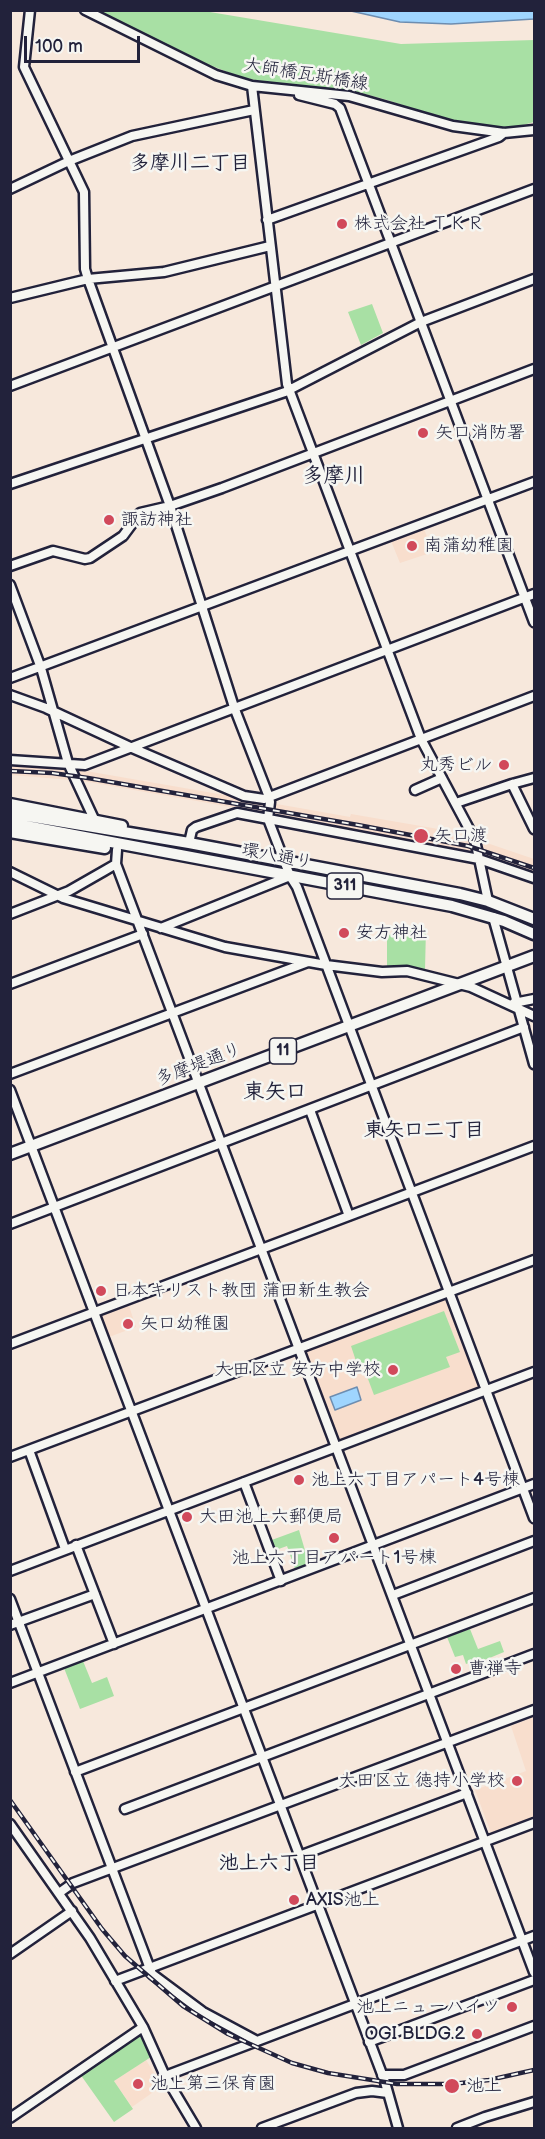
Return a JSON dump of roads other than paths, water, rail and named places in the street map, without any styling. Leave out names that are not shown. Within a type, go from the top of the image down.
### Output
[{"type":"main road","points":[[10,804],[94,819],[139,830],[156,838]]},
{"type":"main road","name":"環八通り","points":[[10,813],[189,843],[460,894],[489,901],[534,919]]},
{"type":"main road","name":"環八通り","points":[[10,823],[452,906],[493,917],[534,934]]},
{"type":"main road","points":[[10,832],[117,850],[153,850]]},
{"type":"main road","name":"多摩堤通り","points":[[10,1154],[534,956]]},
{"type":"street","points":[[30,10],[24,67],[84,192],[85,268],[88,279],[170,506],[234,707],[269,796],[268,819],[297,887],[534,1518]]},
{"type":"street","name":"大師橋瓦斯橋線","points":[[85,10],[206,70],[252,86],[349,96],[453,126],[504,133],[534,130]]},
{"type":"street","points":[[252,86],[287,384],[421,739],[475,840],[489,901]]},
{"type":"street","points":[[299,91],[299,95],[335,104],[340,108],[534,622]]},
{"type":"street","points":[[10,189],[69,161],[132,136],[254,110]]},
{"type":"street","points":[[267,220],[499,137],[504,133]]},
{"type":"street","points":[[10,386],[534,189]]},
{"type":"street","points":[[10,298],[88,279],[164,272],[270,246]]},
{"type":"street","points":[[10,484],[290,390],[421,322],[534,279]]},
{"type":"street","points":[[10,566],[53,551],[85,559],[90,558],[123,536],[140,513],[170,506],[534,369]]},
{"type":"street","points":[[10,678],[534,482]]},
{"type":"street","points":[[10,585],[41,668],[68,763],[94,819]]},
{"type":"street","points":[[10,760],[85,765],[534,594]]},
{"type":"street","points":[[10,695],[54,712],[244,796],[264,799],[534,696]]},
{"type":"street","points":[[415,790],[442,778]]},
{"type":"street","points":[[456,803],[534,778]]},
{"type":"street","points":[[512,784],[534,829]]},
{"type":"street","points":[[189,843],[192,830],[196,827],[232,813],[479,859],[534,878]]},
{"type":"street","points":[[117,850],[116,864],[534,1972]]},
{"type":"street","points":[[10,914],[59,895],[116,864]]},
{"type":"street","points":[[10,872],[79,903],[225,947],[326,965],[382,972],[407,971],[471,987],[514,1004],[534,1016]]},
{"type":"street","points":[[161,928],[291,876]]},
{"type":"street","points":[[493,917],[514,1004],[524,1027],[534,1064]]},
{"type":"street","points":[[10,984],[143,934]]},
{"type":"street","points":[[10,1074],[309,962]]},
{"type":"street","points":[[514,1004],[534,999]]},
{"type":"street","points":[[10,1224],[524,1027]]},
{"type":"street","points":[[10,1090],[382,2075],[398,2128]]},
{"type":"street","points":[[310,1110],[349,1216]]},
{"type":"street","points":[[10,1344],[534,1146]]},
{"type":"street","points":[[10,1457],[534,1260]]},
{"type":"street","points":[[10,1571],[534,1372]]},
{"type":"street","points":[[29,1450],[65,1549]]},
{"type":"street","points":[[244,1482],[281,1581]]},
{"type":"street","points":[[10,1683],[534,1484]]},
{"type":"street","points":[[393,1595],[534,1542]]},
{"type":"street","points":[[76,1545],[114,1644]]},
{"type":"street","points":[[15,1623],[95,1594]]},
{"type":"street","points":[[75,1772],[534,1598]]},
{"type":"street","points":[[10,1599],[15,1623],[39,1673],[152,1974],[203,2012],[256,2041]]},
{"type":"street","points":[[125,1809],[534,1654]]},
{"type":"street","points":[[58,1893],[73,1883],[113,1870],[534,1710]]},
{"type":"street","points":[[299,1856],[467,1793]]},
{"type":"street","points":[[115,1981],[534,1823]]},
{"type":"street","points":[[10,1824],[72,1911],[115,1981],[143,2027],[165,2076],[196,2128]]},
{"type":"street","points":[[10,1954],[72,1911]]},
{"type":"street","points":[[165,2076],[534,1936]]},
{"type":"street","points":[[369,2042],[534,1980]]},
{"type":"street","points":[[382,2075],[404,2075],[534,2026]]},
{"type":"street","points":[[10,2118],[143,2027]]},
{"type":"street","points":[[262,2128],[356,2093],[372,2091],[388,2093]]},
{"type":"street","points":[[457,2128],[534,2102]]},
{"type":"water","points":[[534,10],[534,19],[451,24],[400,22],[351,11]]},
{"type":"water","points":[[357,1387],[361,1400],[335,1410],[330,1397]]},
{"type":"railway","points":[[10,771],[88,778],[358,825],[468,846],[534,868]]},
{"type":"railway","points":[[10,1800],[102,1929],[125,1956],[183,2006],[228,2034],[292,2063],[328,2073],[397,2084],[452,2084],[489,2080],[534,2070]]},
{"type":"place","name":"株式会社 ＴＫＲ","points":[[342,224]]},
{"type":"place","name":"矢口消防署","points":[[423,433]]},
{"type":"place","name":"諏訪神社","points":[[109,520]]},
{"type":"place","name":"南蒲幼稚園","points":[[412,546]]},
{"type":"place","name":"丸秀ビル","points":[[504,765]]},
{"type":"place","name":"矢口渡","points":[[421,836]]},
{"type":"place","name":"安方神社","points":[[344,933]]},
{"type":"place","name":"日本キリスト教団 蒲田新生教会","points":[[101,1291]]},
{"type":"place","name":"矢口幼稚園","points":[[128,1324]]},
{"type":"place","name":"大田区立 安方中学校","points":[[393,1370]]},
{"type":"place","name":"池上六丁目アパート4号棟","points":[[299,1480]]},
{"type":"place","name":"大田池上六郵便局","points":[[187,1517]]},
{"type":"place","name":"池上六丁目アパート1号棟","points":[[334,1538]]},
{"type":"place","name":"曹禅寺","points":[[456,1669]]},
{"type":"place","name":"大田区立 徳持小学校","points":[[517,1781]]},
{"type":"place","name":"AXIS池上","points":[[294,1900]]},
{"type":"place","name":"池上ニューハイツ","points":[[512,2007]]},
{"type":"place","name":"OGI BLDG.2","points":[[477,2034]]},
{"type":"place","name":"池上第三保育園","points":[[138,2084]]},
{"type":"place","name":"池上","points":[[452,2086]]},
{"type":"district","name":"多摩川二丁目","points":[[190,164]]},
{"type":"district","name":"多摩川","points":[[334,477]]},
{"type":"district","name":"東矢口","points":[[275,1093]]},
{"type":"district","name":"東矢口二丁目","points":[[424,1131]]},
{"type":"district","name":"池上六丁目","points":[[269,1864]]}]
